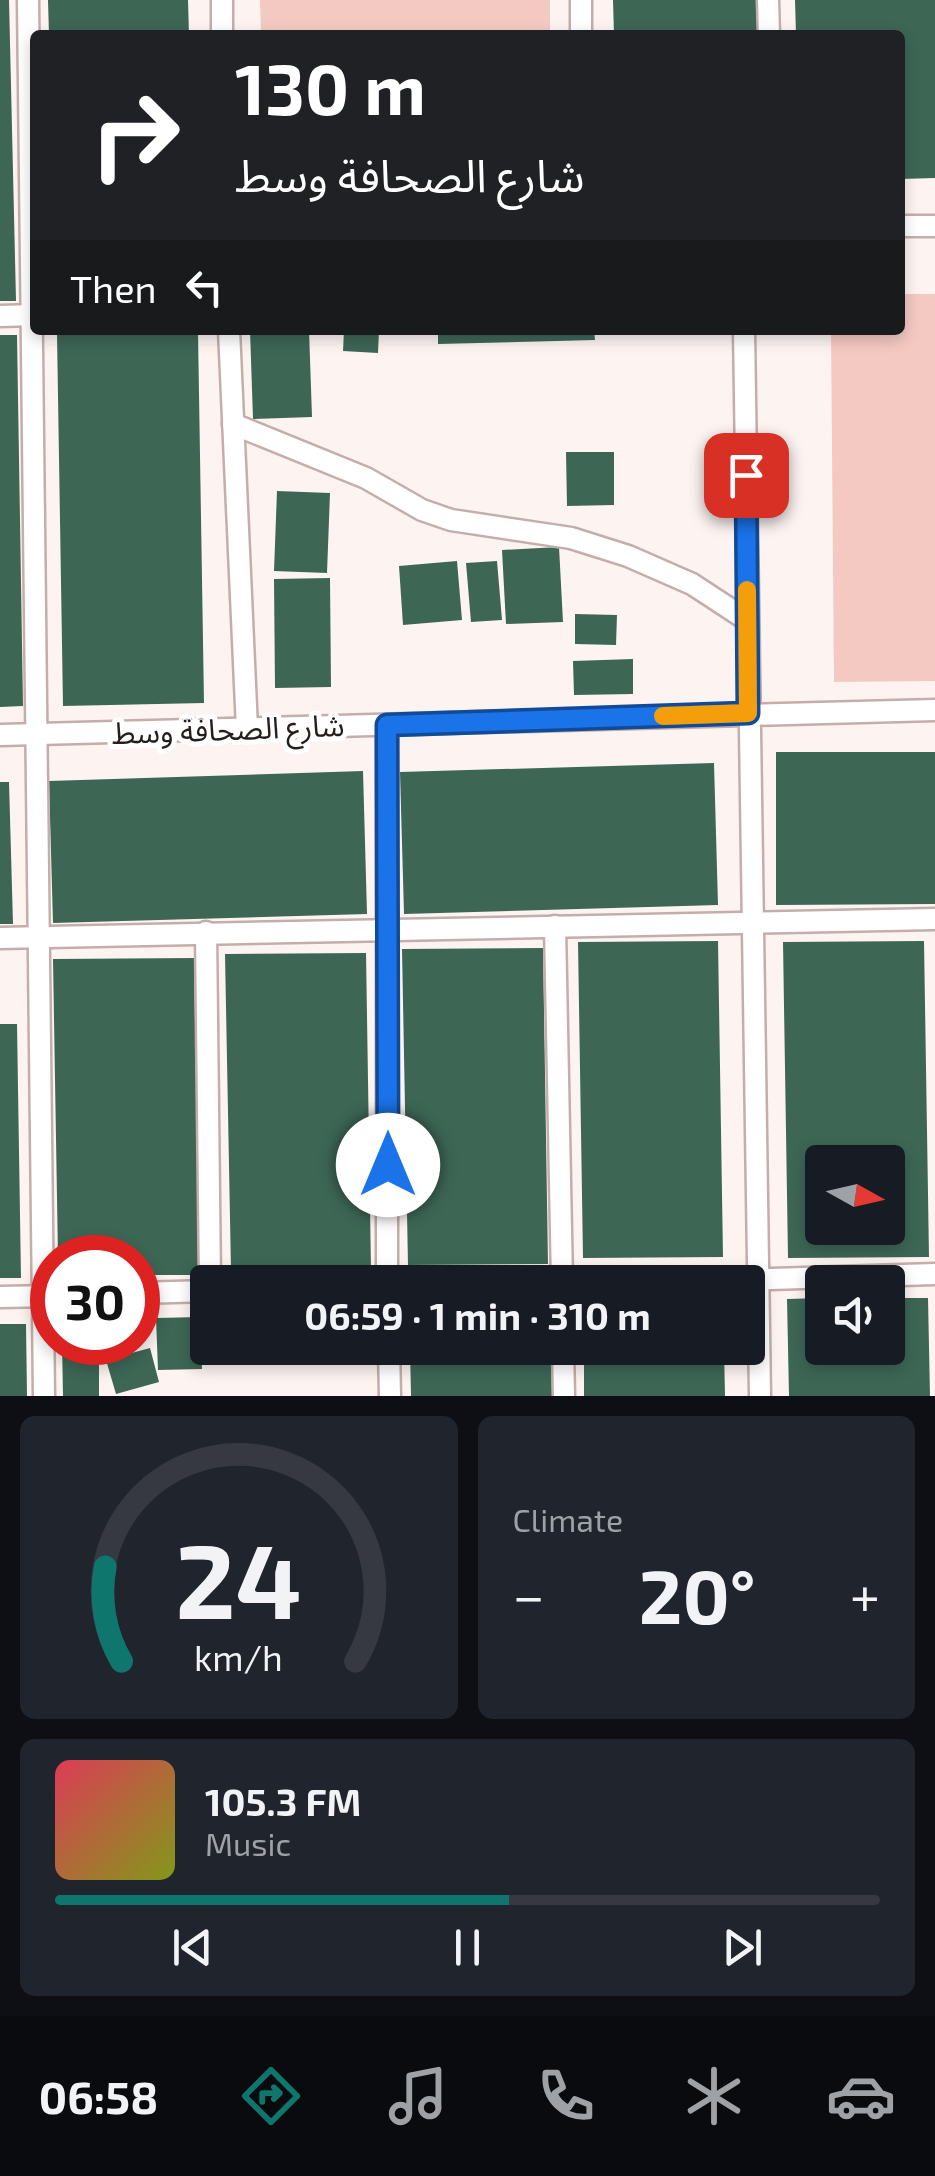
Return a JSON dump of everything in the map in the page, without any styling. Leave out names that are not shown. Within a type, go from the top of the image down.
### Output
[{"type":"street","points":[[28,0],[30,126]]},
{"type":"street","points":[[222,0],[222,30]]},
{"type":"street","points":[[581,0],[581,30]]},
{"type":"street","points":[[768,0],[769,30]]},
{"type":"street","points":[[905,226],[935,226]]},
{"type":"street","points":[[0,316],[30,316]]},
{"type":"street","points":[[33,335],[34,735],[45,1235]]},
{"type":"street","points":[[229,335],[246,730]]},
{"type":"street","points":[[744,335],[758,1265]]},
{"type":"street","points":[[233,424],[366,478],[422,510],[451,520],[571,538],[628,556],[692,584],[747,620]]},
{"type":"street","name":"شارع الصحافة وسط","points":[[0,734],[935,710]]},
{"type":"street","points":[[387,725],[388,1265]]},
{"type":"street","points":[[0,938],[935,918]]},
{"type":"street","points":[[555,926],[562,1265]]},
{"type":"street","points":[[206,932],[210,1265]]},
{"type":"street","points":[[765,1280],[935,1274]]},
{"type":"street","points":[[160,1292],[190,1292]]},
{"type":"street","points":[[0,1297],[30,1296]]},
{"type":"street","points":[[44,1396],[45,1365]]},
{"type":"street","points":[[389,1365],[390,1396]]},
{"type":"street","points":[[563,1365],[564,1396]]},
{"type":"street","points":[[759,1365],[760,1396]]},
{"type":"shaded area","points":[[260,0],[550,0],[550,30],[261,30]]},
{"type":"shaded area","points":[[905,294],[935,294],[935,681],[834,682],[831,335],[905,335]]},
{"type":"building","points":[[0,0],[9,0],[16,301],[0,301]]},
{"type":"building","points":[[48,0],[188,0],[189,30],[49,30]]},
{"type":"building","points":[[613,0],[757,0],[758,30],[614,30]]},
{"type":"building","points":[[795,0],[935,0],[935,178],[905,179],[905,30],[796,30]]},
{"type":"building","points":[[0,335],[17,335],[23,706],[0,707]]},
{"type":"building","points":[[57,335],[198,335],[204,703],[63,706]]},
{"type":"building","points":[[250,335],[309,335],[312,417],[253,419]]},
{"type":"building","points":[[344,335],[379,335],[378,353],[343,351]]},
{"type":"building","points":[[438,335],[594,335],[595,340],[438,344]]},
{"type":"building","points":[[566,452],[614,452],[614,505],[567,506]]},
{"type":"building","points":[[277,491],[330,493],[327,573],[274,571]]},
{"type":"building","points":[[559,547],[563,622],[506,624],[502,550]]},
{"type":"building","points":[[457,561],[462,620],[403,625],[399,566]]},
{"type":"building","points":[[497,561],[502,620],[471,622],[466,563]]},
{"type":"building","points":[[330,578],[331,687],[275,688],[274,579]]},
{"type":"building","points":[[575,614],[617,615],[616,645],[575,644]]},
{"type":"building","points":[[633,659],[633,694],[574,695],[573,661]]},
{"type":"building","points":[[776,752],[935,752],[935,904],[776,905]]},
{"type":"building","points":[[714,763],[718,905],[404,914],[400,772]]},
{"type":"building","points":[[363,771],[367,914],[53,923],[49,781]]},
{"type":"building","points":[[0,782],[9,782],[13,924],[0,924]]},
{"type":"building","points":[[718,941],[723,1257],[583,1258],[578,942]]},
{"type":"building","points":[[924,941],[929,1257],[788,1258],[783,942]]},
{"type":"building","points":[[543,948],[548,1264],[408,1265],[402,949]]},
{"type":"building","points":[[366,953],[371,1265],[231,1265],[225,954]]},
{"type":"building","points":[[194,958],[199,1265],[190,1265],[190,1275],[160,1275],[160,1235],[58,1235],[53,959]]},
{"type":"building","points":[[0,1024],[17,1024],[21,1278],[0,1278]]},
{"type":"building","points":[[805,1298],[805,1365],[905,1365],[905,1298],[928,1298],[930,1396],[789,1396],[787,1299]]},
{"type":"building","points":[[190,1317],[190,1365],[202,1365],[202,1369],[158,1370],[160,1318]]},
{"type":"building","points":[[0,1324],[26,1324],[27,1396],[0,1396]]},
{"type":"building","points":[[62,1365],[99,1365],[99,1396],[63,1396]]},
{"type":"building","points":[[107,1365],[154,1365],[159,1382],[116,1394]]},
{"type":"building","points":[[410,1365],[551,1365],[552,1396],[411,1396]]},
{"type":"building","points":[[584,1365],[724,1365],[725,1396],[584,1396]]},
{"type":"slow traffic","points":[[663,716],[748,713],[747,590]]},
{"type":"route","points":[[388,1165],[387,725],[748,713],[746,475]]}]
